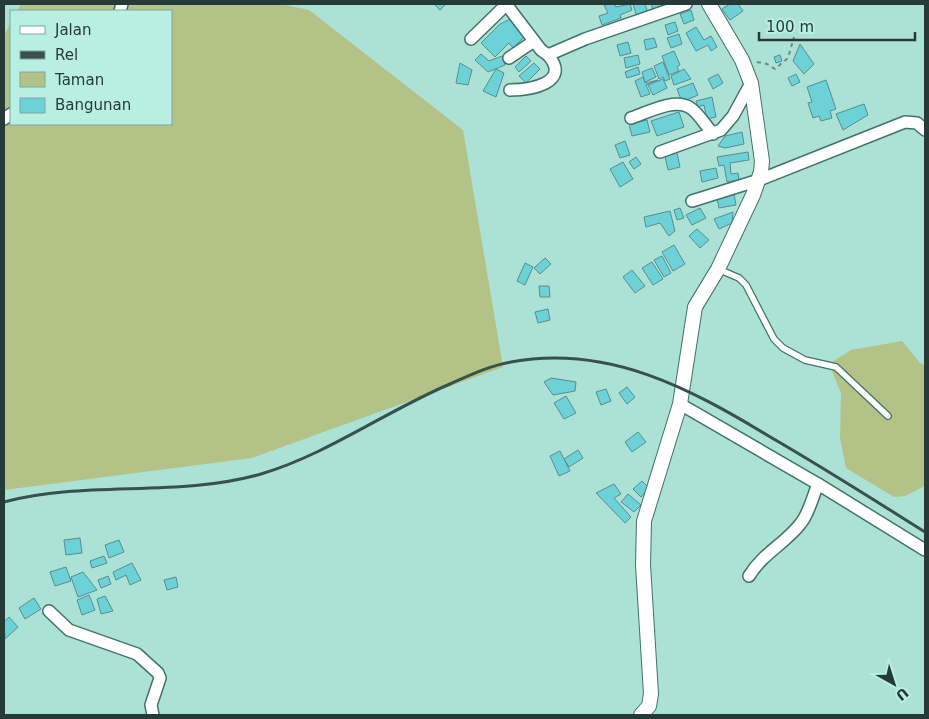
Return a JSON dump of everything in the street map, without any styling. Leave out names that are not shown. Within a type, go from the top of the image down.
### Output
[{"type":"street","points":[[471,39],[507,4],[543,52],[554,61],[554,74],[548,82],[528,90],[510,90]]},
{"type":"street","points":[[548,55],[585,39],[686,4]]},
{"type":"street","points":[[641,715],[648,706],[651,694],[643,565],[644,521],[680,404],[695,307],[718,269],[759,180],[762,162],[751,83],[742,60],[708,4]]},
{"type":"street","points":[[509,58],[534,41]]},
{"type":"street","points":[[660,152],[678,143],[713,134],[729,122],[751,83]]},
{"type":"street","points":[[631,118],[673,105],[683,105],[690,107],[713,134]]},
{"type":"street","points":[[692,201],[759,180],[905,122],[917,123],[925,130]]},
{"type":"street","points":[[680,404],[818,484],[925,550]]},
{"type":"street","points":[[749,576],[767,552],[786,540],[802,522],[818,484]]},
{"type":"street","points":[[49,611],[69,630],[137,654],[158,673],[160,678],[151,700],[153,715]]},
{"type":"lane","points":[[718,269],[739,278],[746,285],[774,339],[783,348],[805,360],[836,367],[888,416]]},
{"type":"path","points":[[742,60],[767,64],[775,69],[788,58],[794,37]]},
{"type":"green space","points":[[21,4],[281,4],[309,10],[463,130],[503,367],[252,458],[4,490],[4,36],[10,24],[10,125],[172,125],[172,10],[18,10]]},
{"type":"green space","points":[[902,341],[920,363],[925,365],[925,486],[905,496],[894,497],[846,468],[840,438],[841,393],[831,369],[832,362],[851,350]]},
{"type":"building","points":[[434,4],[446,4],[440,10]]},
{"type":"building","points":[[614,4],[616,7],[630,4],[632,10],[620,15],[621,18],[602,25],[599,16],[608,13],[604,5]]},
{"type":"building","points":[[633,4],[645,4],[648,13],[637,17]]},
{"type":"building","points":[[651,4],[679,4],[653,10]]},
{"type":"building","points":[[730,4],[738,4],[743,11],[730,20],[722,9]]},
{"type":"building","points":[[691,10],[694,20],[684,24],[680,14]]},
{"type":"building","points":[[514,17],[524,37],[513,48],[509,43],[495,57],[481,43],[500,24]]},
{"type":"building","points":[[675,22],[678,31],[668,35],[665,25]]},
{"type":"building","points":[[696,27],[704,40],[711,36],[717,47],[711,51],[708,45],[696,51],[686,33]]},
{"type":"building","points":[[679,34],[682,44],[671,48],[667,38]]},
{"type":"building","points":[[654,38],[657,47],[646,50],[644,40]]},
{"type":"building","points":[[628,42],[631,53],[620,56],[617,45]]},
{"type":"building","points":[[800,44],[814,64],[804,74],[793,61]]},
{"type":"building","points":[[674,51],[680,65],[677,67],[679,71],[669,75],[662,56]]},
{"type":"building","points":[[481,54],[489,61],[502,56],[505,65],[488,72],[475,60]]},
{"type":"building","points":[[638,55],[640,64],[626,68],[624,58]]},
{"type":"building","points":[[780,55],[782,61],[776,63],[774,57]]},
{"type":"building","points":[[526,56],[531,61],[519,72],[515,67]]},
{"type":"building","points":[[663,62],[670,79],[665,81],[663,77],[659,79],[654,66]]},
{"type":"building","points":[[460,63],[472,70],[468,85],[456,83]]},
{"type":"building","points":[[534,63],[540,69],[526,83],[519,76]]},
{"type":"building","points":[[638,67],[640,74],[627,78],[625,72]]},
{"type":"building","points":[[652,68],[656,77],[645,82],[642,72]]},
{"type":"building","points":[[496,69],[504,73],[496,97],[483,91]]},
{"type":"building","points":[[684,69],[691,79],[674,85],[671,76]]},
{"type":"building","points":[[718,74],[723,83],[713,89],[708,79]]},
{"type":"building","points":[[796,74],[800,82],[792,86],[788,78]]},
{"type":"building","points":[[643,77],[645,83],[658,80],[646,85],[650,94],[641,97],[635,81]]},
{"type":"building","points":[[663,79],[667,88],[653,95],[648,85]]},
{"type":"building","points":[[826,80],[836,109],[830,111],[832,118],[821,121],[819,116],[813,118],[808,103],[812,102],[807,87]]},
{"type":"building","points":[[693,83],[698,95],[682,102],[677,89]]},
{"type":"building","points":[[712,97],[716,117],[707,119],[704,105],[698,107],[696,101]]},
{"type":"building","points":[[864,104],[868,115],[843,130],[836,114]]},
{"type":"building","points":[[679,112],[684,127],[657,136],[651,121]]},
{"type":"building","points":[[647,120],[650,132],[632,136],[629,124]]},
{"type":"building","points":[[742,132],[744,144],[725,148],[718,146],[725,136]]},
{"type":"building","points":[[625,141],[630,155],[620,158],[615,145]]},
{"type":"building","points":[[748,152],[749,160],[730,163],[731,174],[738,173],[739,180],[727,182],[724,165],[719,166],[717,157]]},
{"type":"building","points":[[677,153],[680,167],[668,170],[665,156]]},
{"type":"building","points":[[636,157],[641,164],[634,169],[629,162]]},
{"type":"building","points":[[623,162],[633,179],[620,187],[610,169]]},
{"type":"building","points":[[716,168],[718,178],[702,182],[700,171]]},
{"type":"building","points":[[734,194],[736,205],[719,208],[717,198]]},
{"type":"building","points":[[680,208],[684,218],[677,220],[674,210]]},
{"type":"building","points":[[700,208],[706,218],[692,225],[686,215]]},
{"type":"building","points":[[670,211],[675,231],[669,236],[660,223],[646,227],[644,217]]},
{"type":"building","points":[[733,212],[732,223],[719,229],[714,219]]},
{"type":"building","points":[[697,229],[709,240],[700,248],[689,236]]},
{"type":"building","points":[[674,245],[685,264],[673,271],[662,252]]},
{"type":"building","points":[[662,256],[671,273],[664,277],[654,260]]},
{"type":"building","points":[[545,258],[551,264],[540,274],[534,268]]},
{"type":"building","points":[[652,262],[663,279],[653,285],[642,268]]},
{"type":"building","points":[[525,263],[533,267],[525,285],[517,281]]},
{"type":"building","points":[[632,270],[645,286],[635,293],[623,277]]},
{"type":"building","points":[[539,286],[549,286],[550,297],[540,297]]},
{"type":"building","points":[[548,309],[550,320],[538,323],[535,312]]},
{"type":"building","points":[[551,378],[576,382],[575,391],[553,395],[544,382]]},
{"type":"building","points":[[627,387],[635,397],[627,404],[619,393]]},
{"type":"building","points":[[606,389],[611,401],[601,405],[596,392]]},
{"type":"building","points":[[566,396],[576,413],[564,419],[554,403]]},
{"type":"building","points":[[638,432],[646,442],[632,452],[625,442]]},
{"type":"building","points":[[578,450],[583,458],[569,467],[564,459]]},
{"type":"building","points":[[560,451],[570,471],[559,476],[550,456]]},
{"type":"building","points":[[642,481],[649,488],[641,497],[633,489]]},
{"type":"building","points":[[614,484],[621,494],[614,498],[631,517],[625,523],[596,493]]},
{"type":"building","points":[[628,494],[641,505],[634,512],[621,502]]},
{"type":"building","points":[[80,538],[82,553],[66,555],[64,540]]},
{"type":"building","points":[[119,540],[124,552],[109,558],[105,545]]},
{"type":"building","points":[[104,556],[107,563],[92,568],[90,561]]},
{"type":"building","points":[[132,563],[141,580],[130,585],[126,575],[116,580],[113,572]]},
{"type":"building","points":[[66,567],[71,581],[55,586],[50,572]]},
{"type":"building","points":[[83,572],[97,590],[78,597],[71,577]]},
{"type":"building","points":[[108,576],[111,584],[101,588],[98,580]]},
{"type":"building","points":[[176,577],[178,587],[167,590],[164,580]]},
{"type":"building","points":[[89,595],[95,610],[82,615],[77,600]]},
{"type":"building","points":[[105,596],[113,611],[101,614],[97,599]]},
{"type":"building","points":[[34,598],[41,609],[25,619],[19,608]]},
{"type":"building","points":[[9,617],[18,627],[5,639],[4,622]]},
{"type":"railway","points":[[4,502],[35,495],[67,492],[197,485],[261,474],[310,455],[426,395],[480,371],[511,362],[547,358],[582,359],[615,365],[648,375],[711,403],[830,472],[925,532]]}]
